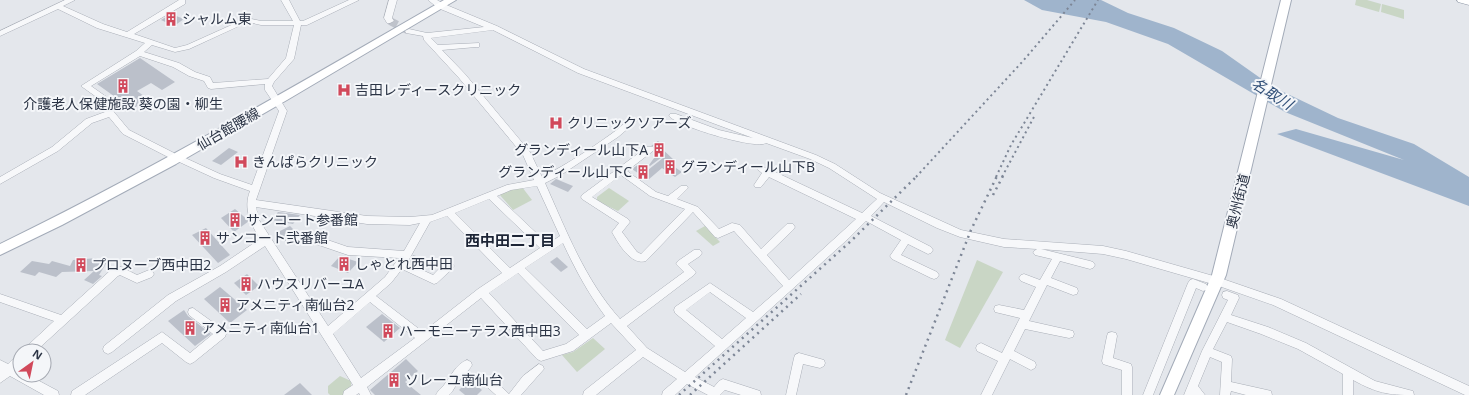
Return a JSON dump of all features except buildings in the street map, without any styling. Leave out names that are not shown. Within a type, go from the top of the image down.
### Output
[{"type":"highway","points":[[1462,0],[1469,2]]},
{"type":"main road","name":"奥州街道","points":[[1167,395],[1218,278],[1257,126],[1286,0]]},
{"type":"main road","name":"仙台館腰線","points":[[0,250],[110,195],[174,156],[276,99],[440,2]]},
{"type":"main road","name":"仙台館腰線","points":[[0,242],[174,156]]},
{"type":"street","points":[[0,34],[71,0]]},
{"type":"street","points":[[285,0],[298,24],[290,59],[270,81],[268,86],[269,92],[282,106],[283,111],[251,203],[254,221],[366,395]]},
{"type":"street","points":[[57,6],[100,26],[176,50],[188,47],[247,20],[260,23],[304,23],[355,0]]},
{"type":"street","points":[[390,21],[388,18],[393,0]]},
{"type":"street","points":[[128,35],[182,2]]},
{"type":"street","points":[[440,2],[581,71],[832,166],[866,189],[940,225],[982,239],[1004,243],[1067,246],[1103,250],[1218,278],[1277,302],[1469,391]]},
{"type":"street","points":[[409,31],[427,35],[494,28]]},
{"type":"street","points":[[427,35],[427,38],[462,76],[527,154],[579,268],[594,294],[612,317],[643,351],[715,394],[723,384],[756,395]]},
{"type":"street","points":[[151,42],[139,53],[85,86],[105,100],[110,113],[126,132],[217,176],[255,190]]},
{"type":"street","points":[[436,48],[476,46]]},
{"type":"street","points":[[139,53],[176,65],[192,74],[207,79],[211,86],[270,81]]},
{"type":"street","points":[[0,181],[55,149],[89,121],[110,113]]},
{"type":"street","points":[[673,116],[697,126],[746,140],[776,144]]},
{"type":"street","points":[[251,203],[367,220],[410,221],[433,218],[490,194],[510,187],[539,182],[558,173],[615,135],[633,121]]},
{"type":"street","points":[[650,149],[585,198],[625,222],[617,232],[634,254],[643,258],[691,208]]},
{"type":"street","points":[[621,171],[653,194],[695,209],[718,234],[732,227],[737,228],[789,286]]},
{"type":"street","points":[[758,185],[765,171],[907,238],[928,250]]},
{"type":"street","points":[[670,200],[684,188]]},
{"type":"street","points":[[490,194],[546,248]]},
{"type":"street","points":[[667,395],[754,318],[883,198]]},
{"type":"street","points":[[449,212],[509,274]]},
{"type":"street","points":[[326,334],[388,280],[407,255],[427,219]]},
{"type":"street","points":[[761,255],[790,227]]},
{"type":"street","points":[[348,395],[482,292],[546,248],[565,237]]},
{"type":"street","points":[[907,238],[895,256],[934,275]]},
{"type":"street","points":[[313,239],[348,251],[394,252],[407,255]]},
{"type":"street","points":[[108,350],[172,298],[223,269],[266,240]]},
{"type":"street","points":[[1038,252],[1090,265]]},
{"type":"street","points":[[620,325],[691,272],[681,264],[697,253]]},
{"type":"street","points":[[986,395],[1043,282],[1058,257]]},
{"type":"street","points":[[400,264],[434,280],[449,266]]},
{"type":"street","points":[[519,268],[587,336]]},
{"type":"street","points":[[38,343],[115,272],[121,271],[137,279],[149,274]]},
{"type":"street","points":[[1024,278],[1073,291]]},
{"type":"street","points":[[1148,395],[1193,283],[1203,287]]},
{"type":"street","points":[[722,345],[679,310],[710,287],[754,318]]},
{"type":"street","points":[[482,292],[541,356],[569,348],[612,317]]},
{"type":"street","points":[[1200,395],[1190,391],[1234,298],[1226,295]]},
{"type":"street","points":[[369,296],[422,337]]},
{"type":"street","points":[[0,298],[63,320]]},
{"type":"street","points":[[999,309],[1025,320],[1069,334]]},
{"type":"street","points":[[76,395],[162,337],[190,359],[221,334],[193,312]]},
{"type":"street","points":[[1225,317],[1264,330],[1302,346],[1373,385],[1410,395]]},
{"type":"street","points":[[1112,336],[1107,361],[1127,367],[1127,395]]},
{"type":"street","points":[[981,348],[1030,365]]},
{"type":"street","points":[[588,395],[643,351]]},
{"type":"street","points":[[1208,351],[1227,359],[1225,390],[1267,395]]},
{"type":"street","points":[[791,395],[798,358],[820,363]]},
{"type":"street","points":[[441,395],[448,389],[454,378],[467,365]]},
{"type":"street","points":[[0,378],[5,367],[54,395]]},
{"type":"street","points":[[514,395],[527,379],[539,369]]},
{"type":"street","points":[[1348,371],[1348,395]]},
{"type":"street","points":[[490,383],[504,395]]},
{"type":"green space","points":[[1356,0],[1367,0],[1381,4],[1379,12],[1355,5]]},
{"type":"green space","points":[[1382,4],[1404,10],[1404,19],[1381,12]]},
{"type":"green space","points":[[522,187],[532,200],[513,210],[499,194],[511,189]]},
{"type":"green space","points":[[609,188],[629,201],[618,211],[597,201],[597,197]]},
{"type":"green space","points":[[705,226],[720,242],[713,246],[696,231]]},
{"type":"green space","points":[[977,260],[1003,272],[960,348],[945,340]]},
{"type":"green space","points":[[593,338],[605,349],[577,372],[562,355],[573,352]]},
{"type":"green space","points":[[340,376],[351,381],[351,389],[344,395],[330,395],[328,393],[328,386]]},
{"type":"water","name":"名取川","points":[[1024,0],[1101,0],[1128,13],[1174,28],[1222,51],[1273,87],[1338,118],[1414,144],[1469,177],[1469,206],[1277,134],[1296,129],[1404,160],[1285,112],[1168,44],[1106,22],[1042,10]]},
{"type":"tunnel","points":[[390,21],[409,31]]},
{"type":"railway","points":[[916,177],[1023,61],[1075,0]]},
{"type":"railway","points":[[996,177],[1011,145],[1098,0]]},
{"type":"railway","points":[[1002,177],[1035,115]]},
{"type":"railway","points":[[906,395],[971,230],[997,176]]},
{"type":"railway","points":[[993,195],[1003,176]]},
{"type":"railway","points":[[679,395],[851,241],[916,177]]},
{"type":"railway","points":[[690,395],[801,294]]},
{"type":"place","name":"シャルム東","points":[[171,19]]},
{"type":"place","name":"介護老人保健施設 葵の園・柳生","points":[[123,86]]},
{"type":"place","name":"吉田レディースクリニック","points":[[344,90]]},
{"type":"place","name":"クリニックソアーズ","points":[[556,123]]},
{"type":"place","name":"グランディール山下A","points":[[659,150]]},
{"type":"place","name":"きんぱらクリニック","points":[[241,162]]},
{"type":"place","name":"グランディール山下B","points":[[670,167]]},
{"type":"place","name":"グランディール山下C","points":[[643,172]]},
{"type":"place","name":"サンコート参番館","points":[[235,220]]},
{"type":"place","name":"サンコート弐番館","points":[[205,238]]},
{"type":"place","name":"しゃとれ西中田","points":[[344,264]]},
{"type":"place","name":"プロヌーブ西中田2","points":[[81,265]]},
{"type":"place","name":"ハウスリバーユA","points":[[246,284]]},
{"type":"place","name":"アメニティ南仙台2","points":[[225,305]]},
{"type":"place","name":"アメニティ南仙台1","points":[[190,328]]},
{"type":"place","name":"ハーモニーテラス西中田3","points":[[388,331]]},
{"type":"place","name":"ソレーユ南仙台","points":[[394,380]]},
{"type":"district","name":"西中田二丁目","points":[[510,241]]}]
